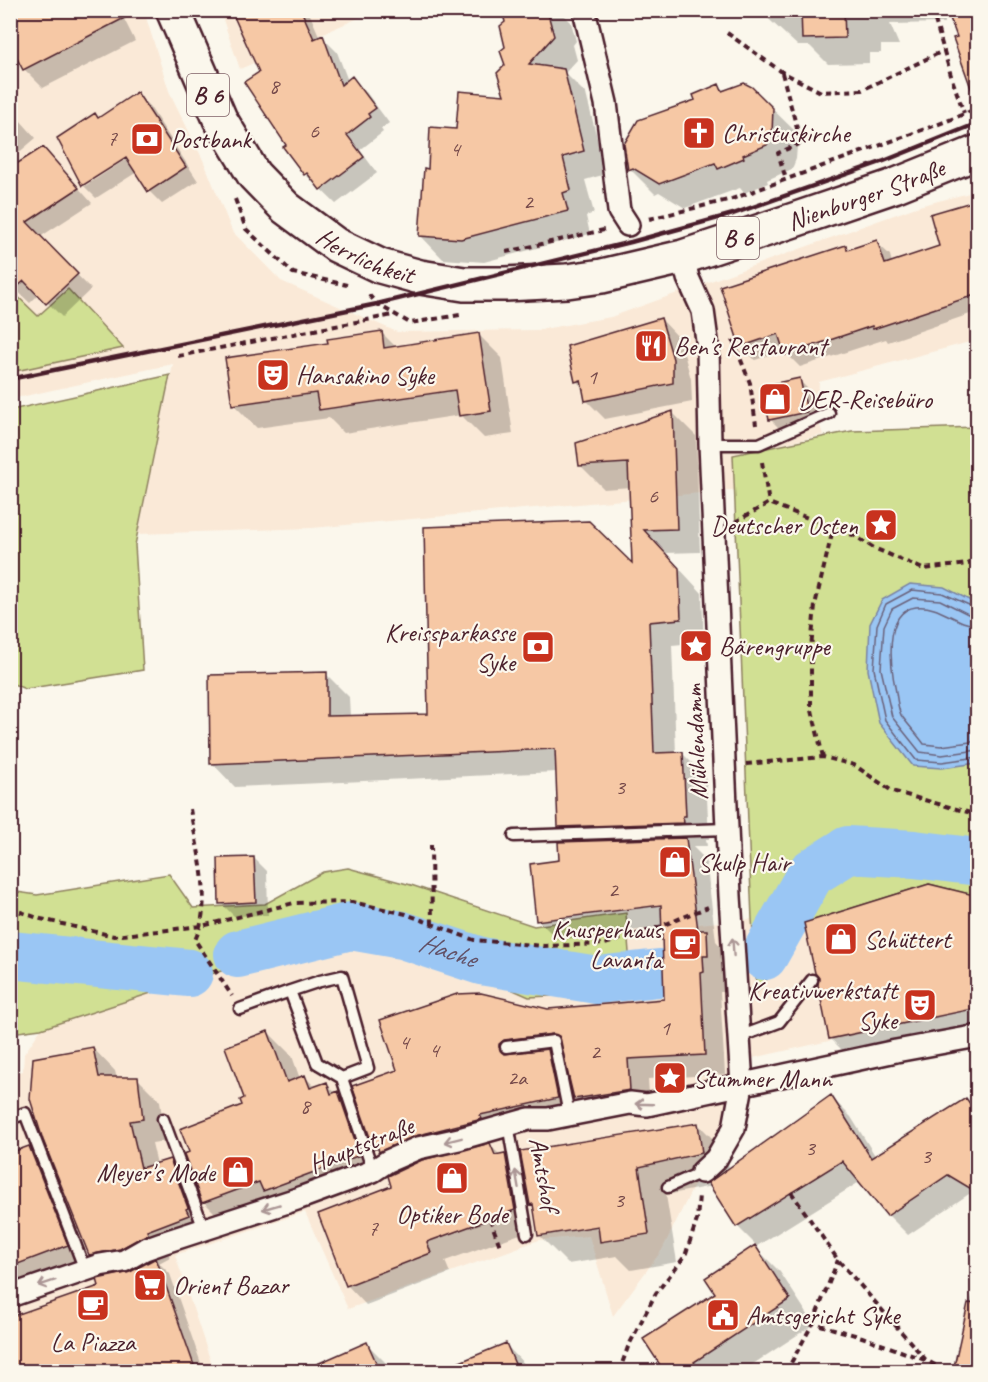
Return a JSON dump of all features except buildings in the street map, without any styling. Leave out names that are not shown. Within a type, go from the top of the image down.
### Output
[{"type":"main road","name":"Herrlichkeit","points":[[173,10],[220,119],[254,175],[286,208],[336,245],[354,254],[390,269],[420,277],[464,284],[567,281],[602,276],[683,256]]},
{"type":"main road","name":"Nienburger Straße","points":[[683,256],[894,186],[978,152]]},
{"type":"street","points":[[584,10],[606,103],[619,211],[628,225]]},
{"type":"street","name":"Mühlendamm","points":[[683,256],[688,279],[703,311],[708,348],[724,766],[742,1085]]},
{"type":"street","name":"Hauptstraße","points":[[10,1296],[100,1265],[124,1261],[145,1249],[297,1199],[373,1171],[388,1161],[418,1148],[529,1119],[548,1119],[630,1103],[647,1105],[896,1051],[978,1036]]},
{"type":"street","points":[[702,1172],[716,1159],[734,1128],[742,1085]]},
{"type":"lane","points":[[710,444],[759,444],[829,413]]},
{"type":"lane","points":[[514,836],[727,829]]},
{"type":"lane","points":[[240,1009],[320,981],[342,976],[368,1068],[342,1078]]},
{"type":"lane","points":[[739,1036],[779,1022],[812,980]]},
{"type":"lane","points":[[290,992],[317,1063],[342,1078],[373,1171]]},
{"type":"lane","points":[[506,1047],[554,1041],[569,1114]]},
{"type":"lane","points":[[10,1119],[25,1113],[85,1270]]},
{"type":"lane","points":[[163,1119],[204,1229]]},
{"type":"lane","name":"Amtshof","points":[[508,1124],[526,1234]]},
{"type":"lane","points":[[668,1186],[702,1172]]},
{"type":"path","points":[[932,10],[964,113]]},
{"type":"path","points":[[727,33],[782,72],[821,92],[862,90],[943,51]]},
{"type":"path","points":[[782,72],[801,143],[778,153],[786,179]]},
{"type":"path","points":[[497,254],[732,199],[978,108]]},
{"type":"path","points":[[703,311],[730,334],[750,383],[769,503]]},
{"type":"path","points":[[178,356],[394,315]]},
{"type":"path","points":[[769,503],[855,537],[874,548],[923,569],[968,564],[978,558]]},
{"type":"path","points":[[714,534],[769,503]]},
{"type":"path","points":[[823,757],[811,706],[811,649],[815,605],[833,529]]},
{"type":"path","points":[[724,766],[823,757],[854,765],[892,791],[978,815]]},
{"type":"path","points":[[190,809],[204,888],[202,926],[195,940],[240,1009]]},
{"type":"path","points":[[430,845],[432,924]]},
{"type":"path","points":[[10,908],[41,919],[114,936],[202,926],[294,903],[352,902],[406,915],[474,940],[544,946],[605,944],[680,920],[730,896]]},
{"type":"path","points":[[619,1371],[628,1347],[656,1293],[685,1256],[697,1220],[702,1172]]},
{"type":"path","points":[[791,1192],[838,1260],[926,1360]]},
{"type":"path","points":[[490,1219],[500,1246]]},
{"type":"path","points":[[786,1371],[813,1323],[838,1260]]},
{"type":"path","points":[[813,1323],[862,1337],[926,1360],[946,1371]]},
{"type":"shaded area","points":[[10,11],[144,11],[169,91],[204,162],[232,231],[281,281],[397,332],[538,330],[611,317],[919,206],[977,191],[977,340],[819,382],[817,416],[823,435],[733,455],[734,490],[312,528],[138,534],[173,364],[11,399]]},
{"type":"shaded area","points":[[220,11],[375,11],[240,69]]},
{"type":"shaded area","points":[[929,884],[977,896],[977,1008],[753,1058],[662,1250],[613,1316],[589,1236],[539,1240],[348,1309],[305,1212],[175,1255],[214,1371],[11,1371],[10,1074],[23,1071],[24,1054],[41,1029],[191,980],[353,932],[444,955],[645,929],[752,919],[758,991],[794,944],[804,923]]},
{"type":"green space","points":[[10,289],[38,316],[68,289],[123,348],[11,372]]},
{"type":"green space","points":[[170,375],[135,545],[143,670],[25,689],[11,683],[11,410]]},
{"type":"green space","points":[[977,427],[977,896],[929,884],[804,923],[794,944],[757,992],[733,455],[852,431]]},
{"type":"green space","points":[[348,868],[411,885],[534,926],[626,913],[632,992],[529,997],[468,970],[444,955],[353,932],[191,980],[41,1029],[11,1033],[11,891],[37,895],[169,874],[193,908],[265,904],[323,872]]},
{"type":"water","points":[[910,584],[944,587],[977,604],[977,763],[942,768],[913,766],[879,723],[868,670],[870,624],[882,600]]},
{"type":"waterway","name":"Hache","points":[[764,956],[811,873],[848,850],[914,854],[978,862]]},
{"type":"waterway","name":"Hache","points":[[238,954],[351,926],[402,935],[481,961],[597,980],[659,973]]},
{"type":"waterway","name":"Hache","points":[[10,955],[189,973]]},
{"type":"railway","points":[[10,379],[377,304],[631,242],[733,214],[884,161],[978,123]]},
{"type":"place","name":"Christuskirche","points":[[699,133]]},
{"type":"place","name":"Postbank","points":[[147,139]]},
{"type":"place","name":"Ben's Restaurant","points":[[651,346]]},
{"type":"place","name":"Hansakino Syke","points":[[273,375]]},
{"type":"place","name":"DER-Reisebüro","points":[[775,399]]},
{"type":"place","name":"Deutscher Osten","points":[[881,525]]},
{"type":"place","name":"Bärengruppe","points":[[696,646]]},
{"type":"place","name":"Kreissparkasse Syke","points":[[538,647]]},
{"type":"place","name":"Skulp Hair","points":[[675,862]]},
{"type":"place","name":"Schüttert","points":[[841,939]]},
{"type":"place","name":"Knusperhaus Lavanta","points":[[685,944]]},
{"type":"place","name":"Kreativwerkstatt Syke","points":[[920,1005]]},
{"type":"place","name":"Stummer Mann","points":[[670,1078]]},
{"type":"place","name":"Meyer's Mode","points":[[238,1172]]},
{"type":"place","name":"Optiker Bode","points":[[452,1178]]},
{"type":"place","name":"Orient Bazar","points":[[150,1285]]},
{"type":"place","name":"La Piazza","points":[[93,1305]]},
{"type":"place","name":"Amtsgericht Syke","points":[[723,1315]]}]
